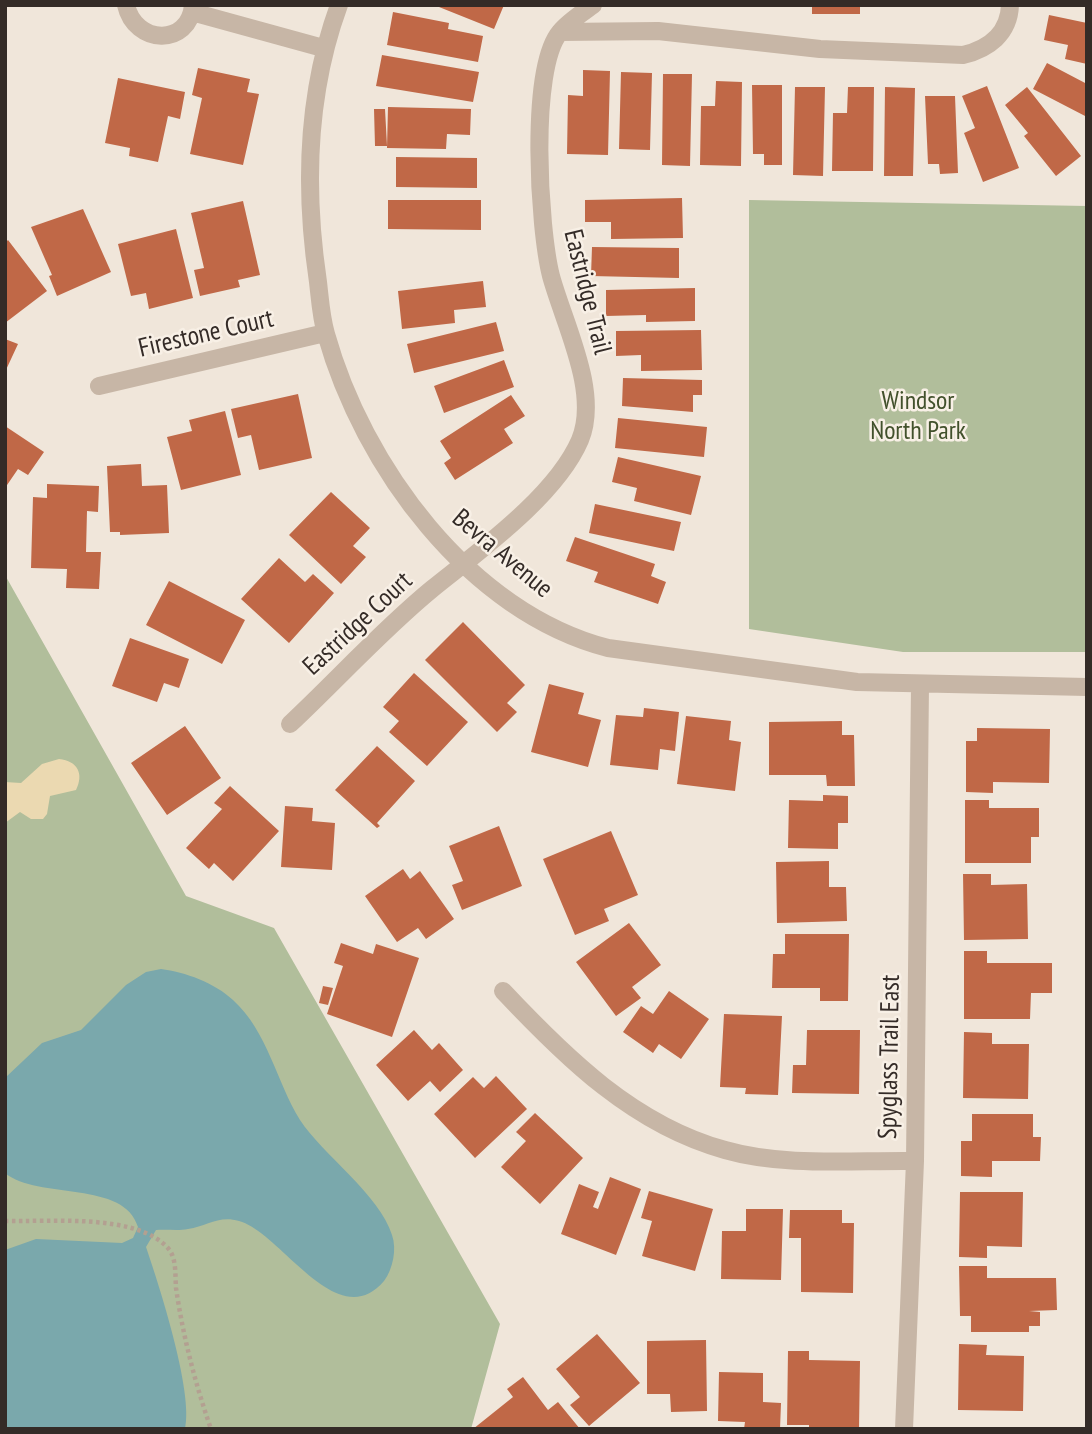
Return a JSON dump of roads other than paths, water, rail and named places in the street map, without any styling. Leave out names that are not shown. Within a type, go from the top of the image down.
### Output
[{"type":"street","points":[[127,5],[130,19],[150,35],[164,36],[176,32],[192,9],[323,48]]},
{"type":"street","name":"Bevra Avenue","points":[[339,5],[323,48],[312,112],[309,179],[312,241],[325,333],[344,384],[373,445],[404,498],[465,564],[545,624],[584,642],[707,664],[858,682],[1087,687]]},
{"type":"street","name":"Eastridge Trail","points":[[465,564],[531,505],[571,457],[581,437],[587,409],[585,387],[551,274],[542,225],[542,82],[547,58],[559,32],[593,5]]},
{"type":"street","points":[[559,32],[668,32],[821,50],[962,55],[980,51],[995,40],[1003,30],[1010,5]]},
{"type":"street","name":"Firestone Court","points":[[99,386],[325,333]]},
{"type":"street","name":"Eastridge Court","points":[[290,724],[431,590],[465,564]]},
{"type":"street","name":"Spyglass Trail East","points":[[904,1429],[915,1161],[920,685]]},
{"type":"street","points":[[503,991],[551,1042],[593,1079],[638,1112],[678,1133],[725,1150],[758,1156],[915,1161]]},
{"type":"water","points":[[161,969],[209,984],[226,994],[245,1013],[263,1042],[300,1120],[376,1205],[386,1220],[393,1241],[392,1265],[384,1281],[366,1295],[347,1296],[329,1289],[310,1276],[255,1229],[239,1221],[225,1219],[195,1228],[156,1230],[146,1247],[180,1366],[185,1391],[185,1429],[5,1429],[5,1250],[36,1239],[122,1243],[133,1238],[138,1227],[130,1212],[99,1196],[38,1186],[5,1173],[5,1078],[42,1043],[81,1030],[126,985],[146,972]]},
{"type":"park label","name":"Windsor North Park","points":[[918,417]]}]
